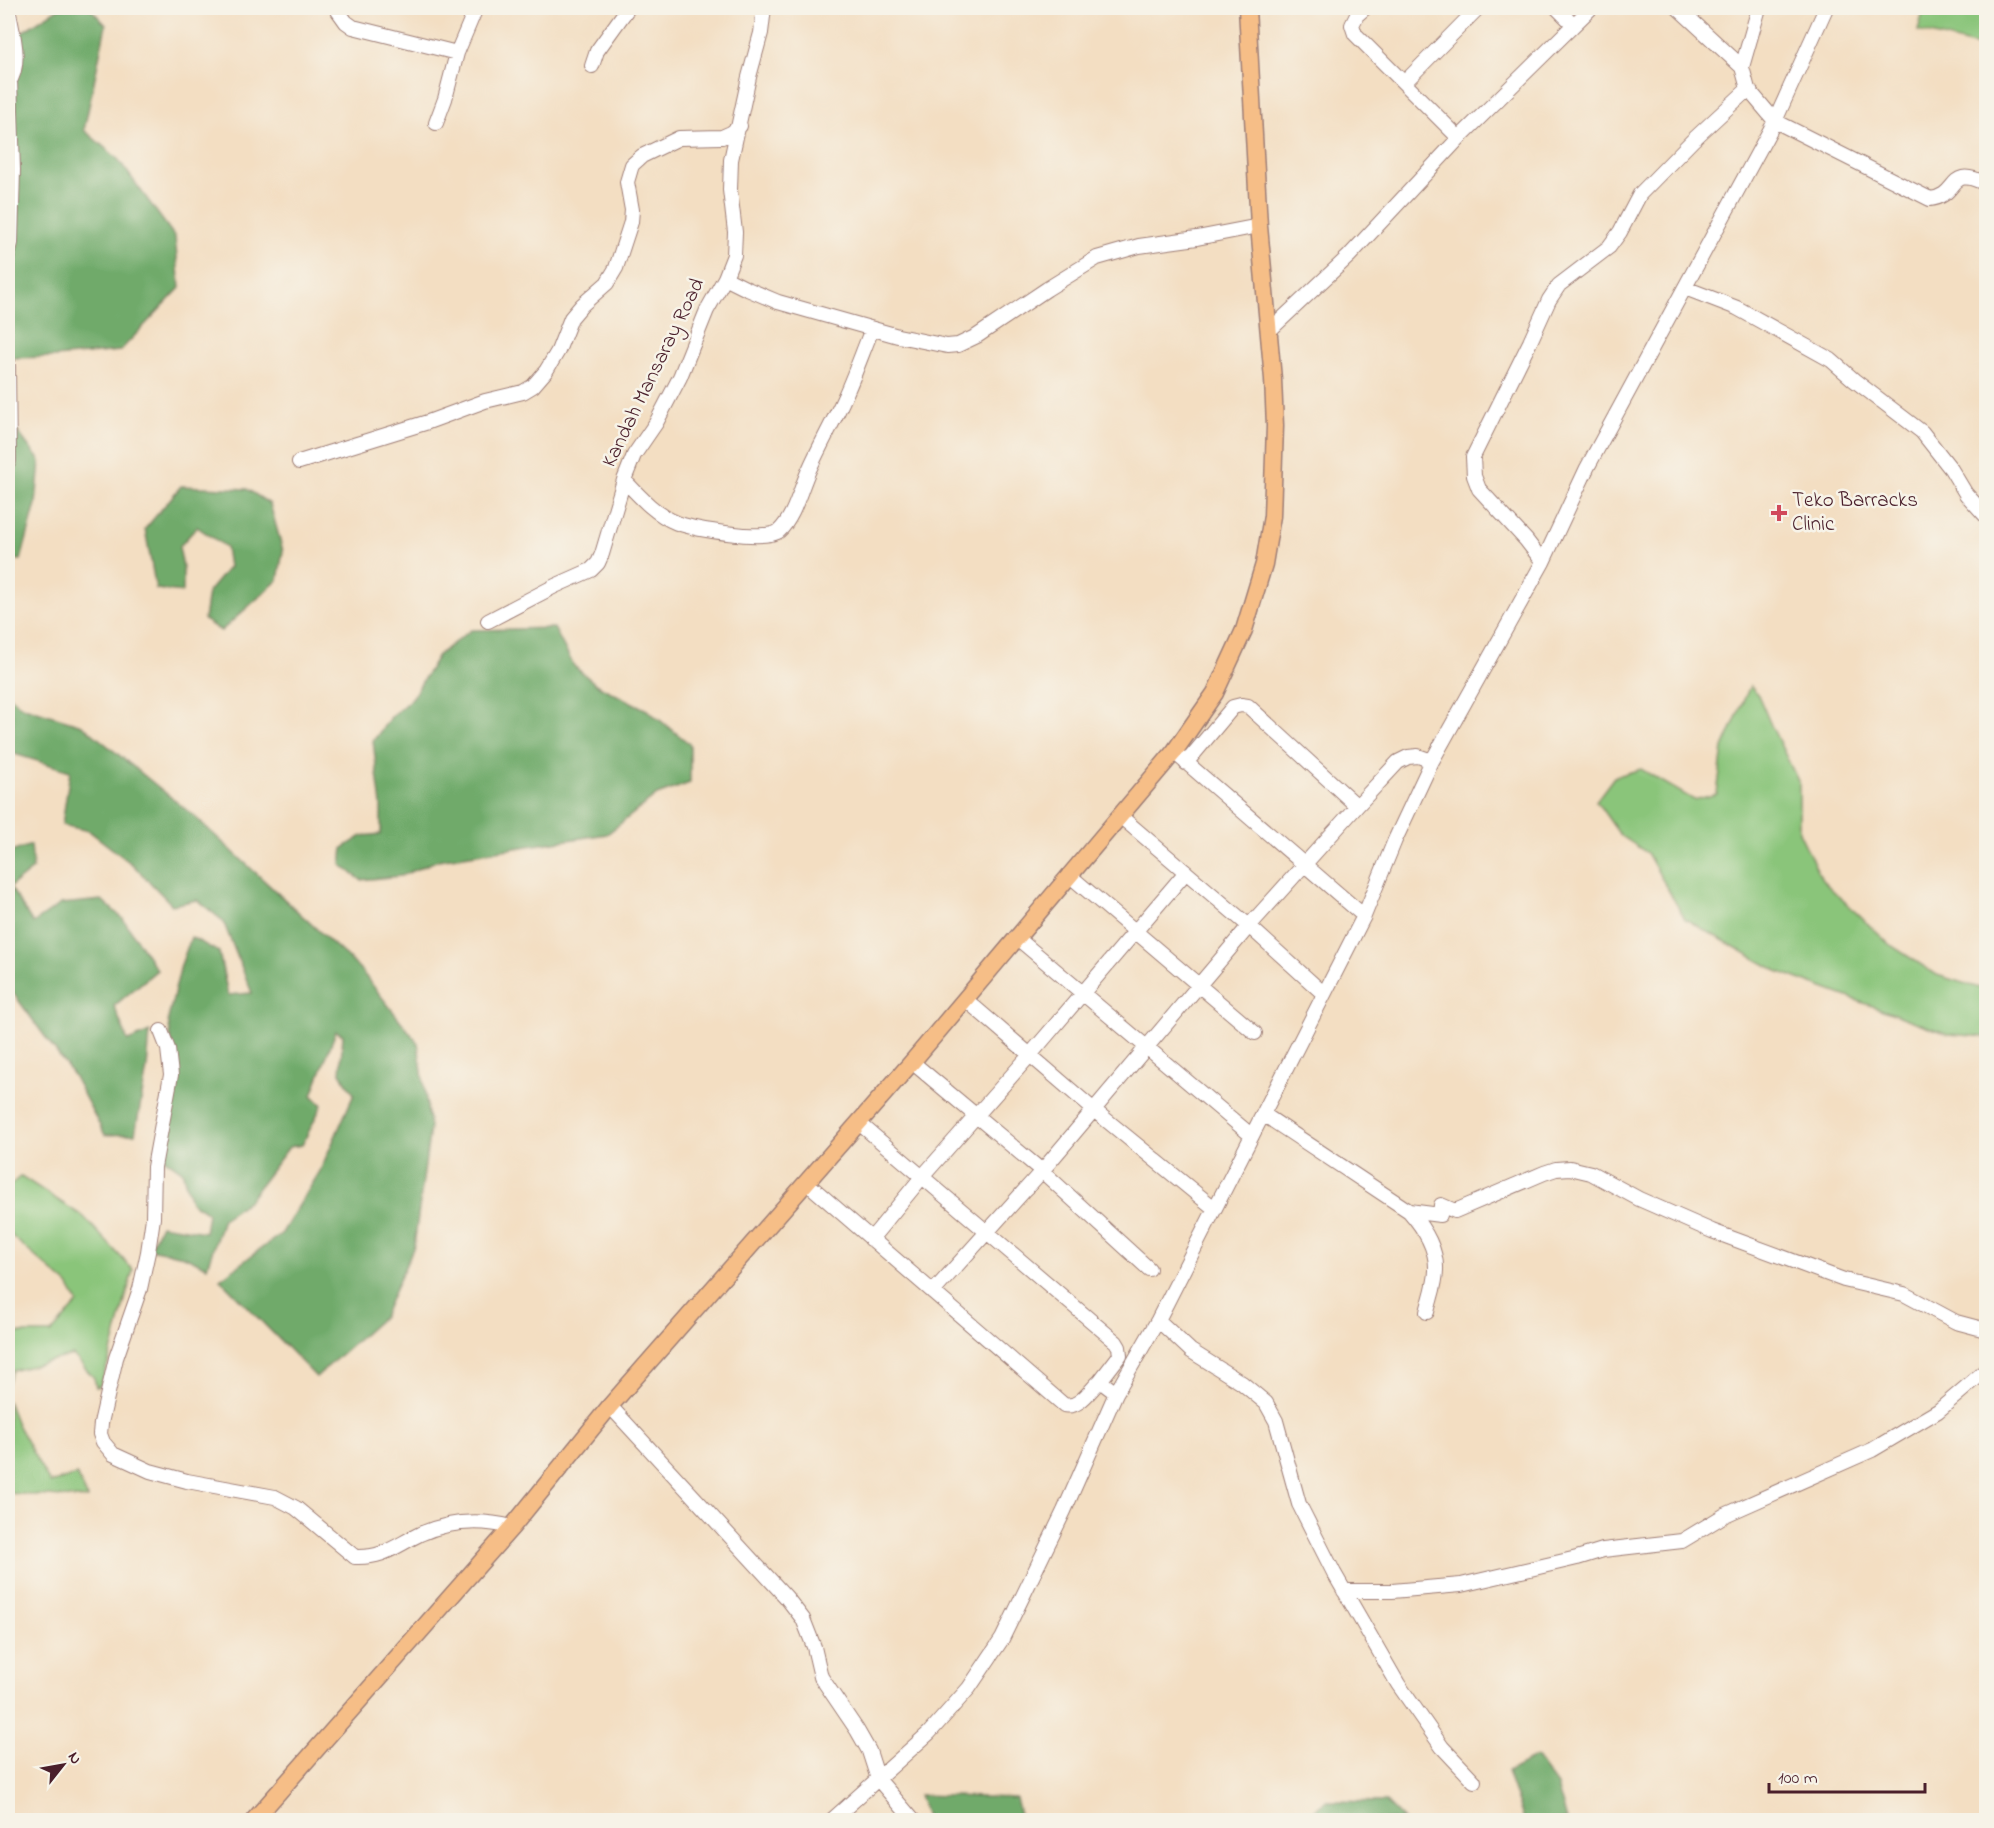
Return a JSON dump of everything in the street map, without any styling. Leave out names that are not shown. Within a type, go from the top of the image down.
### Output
[{"type":"main road","points":[[254,1821],[512,1527],[610,1406],[912,1062],[1120,816],[1180,758],[1215,693],[1244,630],[1264,564],[1272,516],[1275,436],[1269,331],[1259,226],[1247,8]]},
{"type":"street","points":[[8,8],[14,38],[15,59],[9,82],[12,202],[11,243],[8,256]]},
{"type":"street","points":[[336,8],[346,22],[353,27],[457,53]]},
{"type":"street","points":[[436,123],[457,53],[476,8]]},
{"type":"street","points":[[592,66],[597,51],[628,8]]},
{"type":"street","name":"Kandah Mansaray Road","points":[[488,621],[591,570],[598,563],[634,455],[656,423],[680,377],[707,310],[725,278],[734,255],[735,232],[730,190],[731,160],[761,33],[764,8]]},
{"type":"street","points":[[1365,8],[1357,15],[1352,25],[1355,34],[1459,138]]},
{"type":"street","points":[[1404,83],[1478,8]]},
{"type":"street","points":[[1557,8],[1573,24]]},
{"type":"street","points":[[1269,331],[1349,256],[1459,138],[1591,8]]},
{"type":"street","points":[[1678,8],[1742,67]]},
{"type":"street","points":[[1759,8],[1742,67],[1748,89],[1775,121],[1930,199],[1940,198],[1962,177],[1970,176],[1986,184]]},
{"type":"street","points":[[832,1821],[929,1733],[969,1688],[1002,1639],[1064,1511],[1116,1393],[1158,1320],[1364,916],[1395,840],[1432,761],[1543,562],[1587,468],[1775,121],[1826,8]]},
{"type":"street","points":[[1543,562],[1479,489],[1474,476],[1473,457],[1549,300],[1559,285],[1609,247],[1620,232],[1640,194],[1748,89]]},
{"type":"street","points":[[299,462],[428,422],[485,400],[517,394],[532,386],[546,371],[558,351],[571,318],[607,283],[616,268],[631,222],[632,210],[627,183],[632,165],[642,156],[679,138],[722,137],[740,126]]},
{"type":"street","points":[[725,278],[778,302],[931,343],[947,346],[958,345],[977,336],[1097,258],[1139,246],[1259,226]]},
{"type":"street","points":[[1685,288],[1737,308],[1831,360],[1922,432],[1951,469],[1966,494],[1986,516]]},
{"type":"street","points":[[624,480],[644,502],[676,522],[742,535],[766,536],[777,533],[792,512],[809,469],[845,397],[872,328]]},
{"type":"street","points":[[8,362],[9,461]]},
{"type":"street","points":[[1357,806],[1248,706],[1241,705],[1233,708],[1180,758],[1364,916]]},
{"type":"street","points":[[933,1292],[1094,1110],[1304,864],[1398,762],[1408,757],[1418,756],[1432,761]]},
{"type":"street","points":[[1120,816],[1250,926],[1324,994]]},
{"type":"street","points":[[871,1239],[1186,872]]},
{"type":"street","points":[[1069,875],[1255,1033]]},
{"type":"street","points":[[1016,937],[1252,1136]]},
{"type":"street","points":[[965,999],[1094,1110],[1214,1208]]},
{"type":"street","points":[[161,1031],[168,1049],[171,1076],[154,1167],[150,1240],[140,1289],[116,1358],[101,1423],[100,1434],[103,1442],[113,1454],[150,1471],[187,1481],[274,1497],[296,1508],[355,1557],[367,1558],[382,1555],[419,1534],[446,1524],[494,1523],[512,1527]]},
{"type":"street","points":[[912,1062],[1041,1171],[1149,1269]]},
{"type":"street","points":[[1263,1114],[1409,1211],[1424,1228],[1432,1249],[1436,1270],[1427,1312]]},
{"type":"street","points":[[807,1183],[1064,1405],[1070,1407],[1076,1405],[1100,1381],[1120,1355],[1116,1341],[859,1123]]},
{"type":"street","points":[[1409,1211],[1440,1215],[1441,1205],[1455,1211],[1544,1173],[1570,1168],[1591,1173],[1639,1199],[1755,1248],[1844,1280],[1904,1294],[1956,1322],[1986,1330]]},
{"type":"street","points":[[1158,1320],[1191,1351],[1242,1383],[1266,1403],[1276,1420],[1299,1504],[1344,1591],[1410,1702],[1442,1747],[1474,1781]]},
{"type":"street","points":[[1344,1591],[1392,1591],[1461,1585],[1603,1550],[1682,1541],[1725,1515],[1872,1450],[1938,1411],[1986,1370]]},
{"type":"street","points":[[1100,1381],[1116,1393]]},
{"type":"street","points":[[610,1406],[779,1588],[803,1619],[814,1647],[821,1677],[869,1751],[878,1779],[913,1821]]},
{"type":"green space","points":[[59,8],[90,8],[106,25],[84,130],[118,159],[175,237],[180,288],[120,351],[55,357],[8,358],[8,41]]},
{"type":"green space","points":[[1924,8],[1986,8],[1986,48],[1918,31]]},
{"type":"green space","points":[[8,419],[40,461],[36,504],[21,560],[8,559]]},
{"type":"green space","points":[[181,486],[247,489],[270,504],[283,551],[278,580],[221,631],[204,620],[208,592],[229,567],[226,547],[197,527],[179,547],[183,567],[183,592],[156,589],[145,529]]},
{"type":"green space","points":[[554,628],[574,666],[597,685],[647,710],[690,744],[690,783],[657,795],[607,834],[438,860],[401,876],[361,880],[341,865],[343,848],[362,836],[381,834],[381,805],[373,741],[391,717],[413,697],[438,655],[471,630]]},
{"type":"green space","points":[[1750,686],[1758,695],[1799,783],[1799,832],[1822,880],[1889,944],[1937,975],[1986,990],[1986,1037],[1948,1034],[1777,971],[1685,919],[1647,853],[1620,835],[1596,801],[1614,777],[1641,769],[1694,800],[1717,794],[1723,748]]},
{"type":"green space","points":[[8,695],[21,706],[82,725],[194,816],[359,968],[418,1043],[430,1128],[414,1246],[383,1317],[316,1377],[220,1279],[282,1233],[319,1173],[354,1094],[340,1073],[343,1035],[336,1031],[312,1095],[322,1105],[302,1145],[289,1147],[249,1200],[223,1219],[207,1267],[184,1256],[149,1249],[161,1225],[205,1232],[208,1213],[191,1202],[182,1171],[155,1152],[178,1088],[168,1019],[181,965],[191,937],[219,952],[228,995],[252,993],[223,921],[197,900],[172,905],[133,865],[89,831],[62,825],[70,771],[8,752]]},
{"type":"green space","points":[[31,845],[33,869],[10,887],[33,923],[61,904],[102,900],[123,919],[157,970],[114,1006],[128,1041],[150,1032],[147,1068],[135,1134],[105,1135],[73,1075],[8,986],[8,853]]},
{"type":"green space","points":[[21,1176],[84,1217],[133,1270],[100,1386],[96,1387],[94,1378],[73,1355],[12,1371],[8,1384],[8,1333],[51,1333],[78,1303],[68,1285],[8,1233],[8,1187]]},
{"type":"green space","points":[[8,1401],[17,1424],[50,1483],[77,1475],[88,1499],[8,1493]]},
{"type":"green space","points":[[1536,1757],[1557,1786],[1567,1820],[1524,1820],[1507,1772]]},
{"type":"green space","points":[[919,1795],[1016,1798],[1021,1820],[927,1820]]},
{"type":"green space","points":[[1326,1801],[1386,1802],[1404,1820],[1302,1820]]},
{"type":"place","name":"Teko Barracks Clinic","points":[[1779,513]]}]
